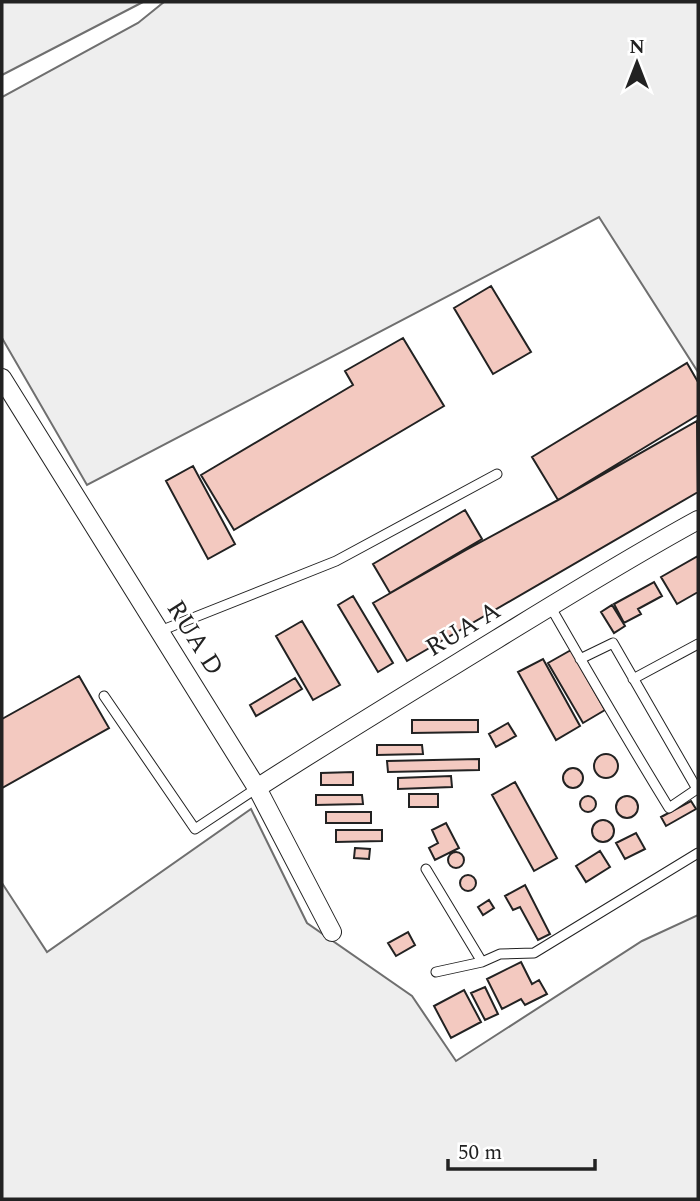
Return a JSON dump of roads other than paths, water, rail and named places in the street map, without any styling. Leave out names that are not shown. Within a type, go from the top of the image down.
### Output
[{"type":"street","name":"RUA D","points":[[2,378],[257,788],[332,932]]},
{"type":"street","name":"RUA A","points":[[257,788],[550,606],[698,520]]},
{"type":"lane","points":[[160,631],[336,561],[497,474]]},
{"type":"lane","points":[[550,606],[580,659],[618,724],[669,808],[698,790],[613,643],[580,659]]},
{"type":"lane","points":[[633,679],[698,644]]},
{"type":"lane","points":[[104,696],[195,830],[257,788]]},
{"type":"lane","points":[[436,972],[482,962],[500,954],[534,953],[698,853]]},
{"type":"lane","points":[[426,869],[482,962]]}]
